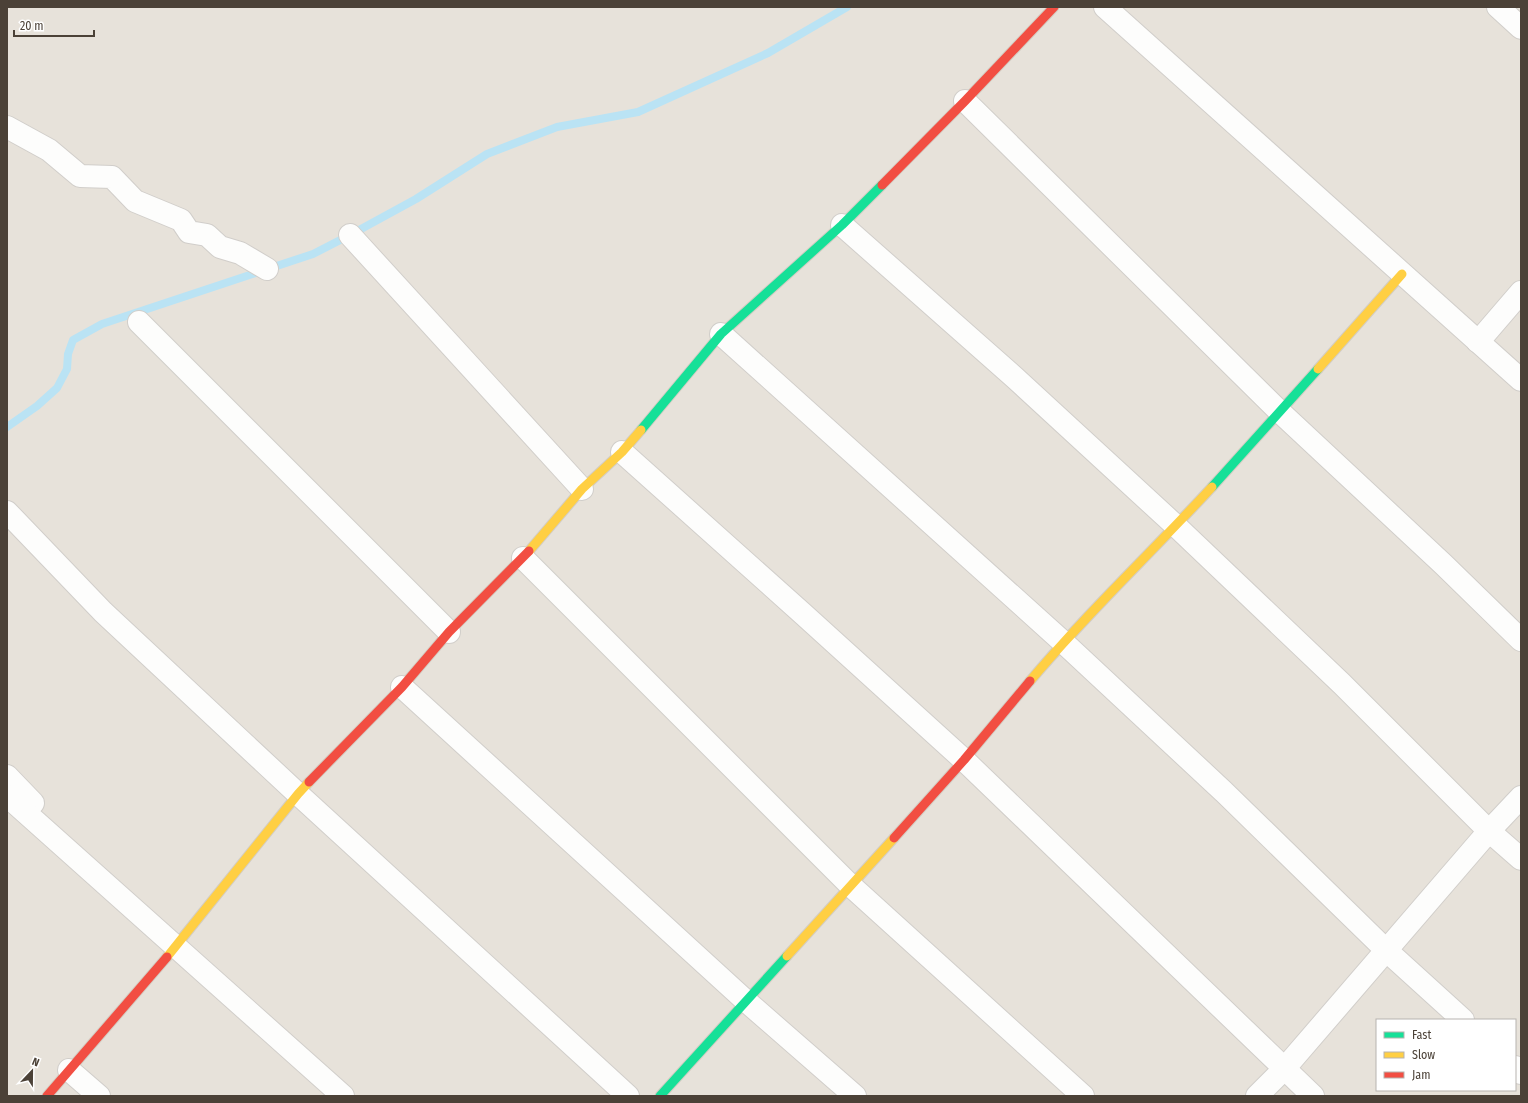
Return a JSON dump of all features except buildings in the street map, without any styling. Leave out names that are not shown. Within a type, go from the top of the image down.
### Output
[{"type":"street","points":[[47,1096],[174,947],[298,794],[402,687],[449,632],[523,558],[582,489],[622,452],[721,334],[842,225],[965,102],[1054,7]]},
{"type":"street","points":[[1105,7],[1521,380]]},
{"type":"street","points":[[1498,7],[1521,28]]},
{"type":"street","points":[[965,102],[1280,412],[1443,564],[1521,640]]},
{"type":"street","points":[[7,127],[49,150],[80,176],[112,177],[135,201],[181,220],[189,232],[207,235],[220,247],[240,253],[267,269]]},
{"type":"street","points":[[842,225],[1014,377],[1176,526],[1342,684],[1489,831],[1521,859]]},
{"type":"street","points":[[350,235],[582,489]]},
{"type":"street","points":[[660,1096],[964,760],[1062,642],[1176,526],[1280,412],[1402,274]]},
{"type":"street","points":[[1478,342],[1521,292]]},
{"type":"street","points":[[139,322],[449,632]]},
{"type":"street","points":[[721,334],[1062,642],[1224,792],[1387,951],[1462,1019]]},
{"type":"street","points":[[622,452],[964,760],[1284,1070],[1313,1096]]},
{"type":"street","points":[[7,512],[103,612],[298,794],[628,1096]]},
{"type":"street","points":[[523,558],[850,885],[1083,1096]]},
{"type":"street","points":[[402,687],[746,1001],[855,1096]]},
{"type":"street","points":[[7,776],[174,947]]},
{"type":"street","points":[[7,796],[174,947],[343,1096]]},
{"type":"street","points":[[1257,1096],[1284,1070],[1489,831],[1521,797]]},
{"type":"street","points":[[69,1070],[99,1096]]},
{"type":"shaded area","points":[[7,7],[1521,7],[1521,1096],[7,1096]]},
{"type":"waterway","points":[[7,427],[37,406],[57,388],[67,369],[68,354],[73,340],[102,324],[313,254],[416,199],[487,154],[557,127],[638,112],[768,53],[847,7]]},
{"type":"traffic: fast","points":[[641,430],[721,334],[842,225],[882,185]]},
{"type":"traffic: fast","points":[[1212,487],[1318,369]]},
{"type":"traffic: fast","points":[[660,1096],[787,956]]},
{"type":"traffic: slow","points":[[1318,369],[1402,274]]},
{"type":"traffic: slow","points":[[529,551],[582,489],[622,452],[641,430]]},
{"type":"traffic: slow","points":[[1030,681],[1074,631],[1212,487]]},
{"type":"traffic: slow","points":[[167,957],[309,782]]},
{"type":"traffic: slow","points":[[787,956],[894,838]]},
{"type":"traffic: jam","points":[[882,185],[965,101],[1054,7]]},
{"type":"traffic: jam","points":[[309,782],[402,687],[449,632],[529,551]]},
{"type":"traffic: jam","points":[[894,838],[964,760],[1030,681]]},
{"type":"traffic: jam","points":[[47,1096],[167,957]]}]
